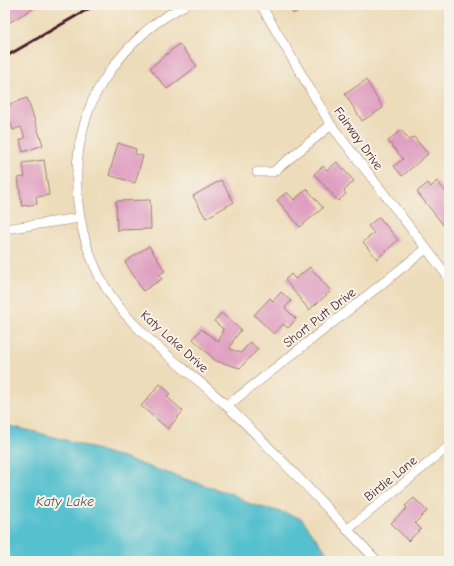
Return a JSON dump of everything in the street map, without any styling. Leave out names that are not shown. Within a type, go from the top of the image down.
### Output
[{"type":"street","name":"Katy Lake Drive","points":[[185,5],[145,32],[123,55],[102,84],[88,110],[80,138],[76,200],[91,258],[106,290],[146,336],[227,406],[377,561]]},
{"type":"street","name":"Fairway Drive","points":[[261,5],[331,126],[449,278]]},
{"type":"street","points":[[257,172],[273,172],[331,126]]},
{"type":"street","points":[[5,230],[80,218]]},
{"type":"street","name":"Short Putt Drive","points":[[227,406],[426,249]]},
{"type":"street","name":"Birdie Lane","points":[[347,530],[449,446]]},
{"type":"water","name":"Katy Lake","points":[[5,425],[63,439],[232,494],[250,504],[286,513],[302,519],[333,561],[5,561]]},
{"type":"building","points":[[5,5],[39,5],[5,25]]},
{"type":"building","points":[[289,5],[311,5],[293,14]]},
{"type":"building","points":[[179,44],[197,66],[167,89],[150,68]]},
{"type":"building","points":[[366,80],[383,108],[362,121],[345,94]]},
{"type":"building","points":[[27,98],[43,145],[23,152],[20,140],[25,138],[21,127],[13,130],[5,106]]},
{"type":"building","points":[[401,130],[409,140],[414,137],[428,154],[402,176],[394,166],[403,159],[388,141]]},
{"type":"building","points":[[118,143],[136,149],[135,154],[143,156],[135,183],[109,175]]},
{"type":"building","points":[[44,160],[49,195],[36,197],[37,204],[22,206],[18,178],[25,177],[23,163]]},
{"type":"building","points":[[337,162],[354,181],[344,191],[346,194],[338,201],[314,174],[323,166],[327,170]]},
{"type":"building","points":[[221,180],[234,202],[206,218],[193,196]]},
{"type":"building","points":[[437,181],[449,196],[449,232],[417,192],[428,183],[431,187]]},
{"type":"building","points":[[307,189],[323,208],[300,227],[277,200],[287,192],[294,200]]},
{"type":"building","points":[[150,200],[151,229],[117,230],[116,201]]},
{"type":"building","points":[[379,217],[398,240],[377,259],[363,242],[374,233],[368,226]]},
{"type":"building","points":[[149,246],[165,271],[159,275],[162,279],[143,291],[125,262]]},
{"type":"building","points":[[310,267],[331,291],[309,310],[285,280],[291,274],[295,279]]},
{"type":"building","points":[[281,292],[291,301],[285,308],[296,319],[288,328],[283,324],[274,334],[254,315],[270,298],[273,301]]},
{"type":"building","points":[[221,313],[241,330],[233,341],[230,349],[241,353],[250,342],[258,349],[240,368],[216,361],[193,339],[201,329],[219,342],[223,329],[214,321]]},
{"type":"building","points":[[160,384],[170,393],[167,397],[183,411],[168,429],[141,406]]},
{"type":"building","points":[[414,498],[427,511],[415,523],[421,529],[408,541],[391,523],[407,508],[405,506]]},
{"type":"railway","points":[[5,57],[95,5]]}]
